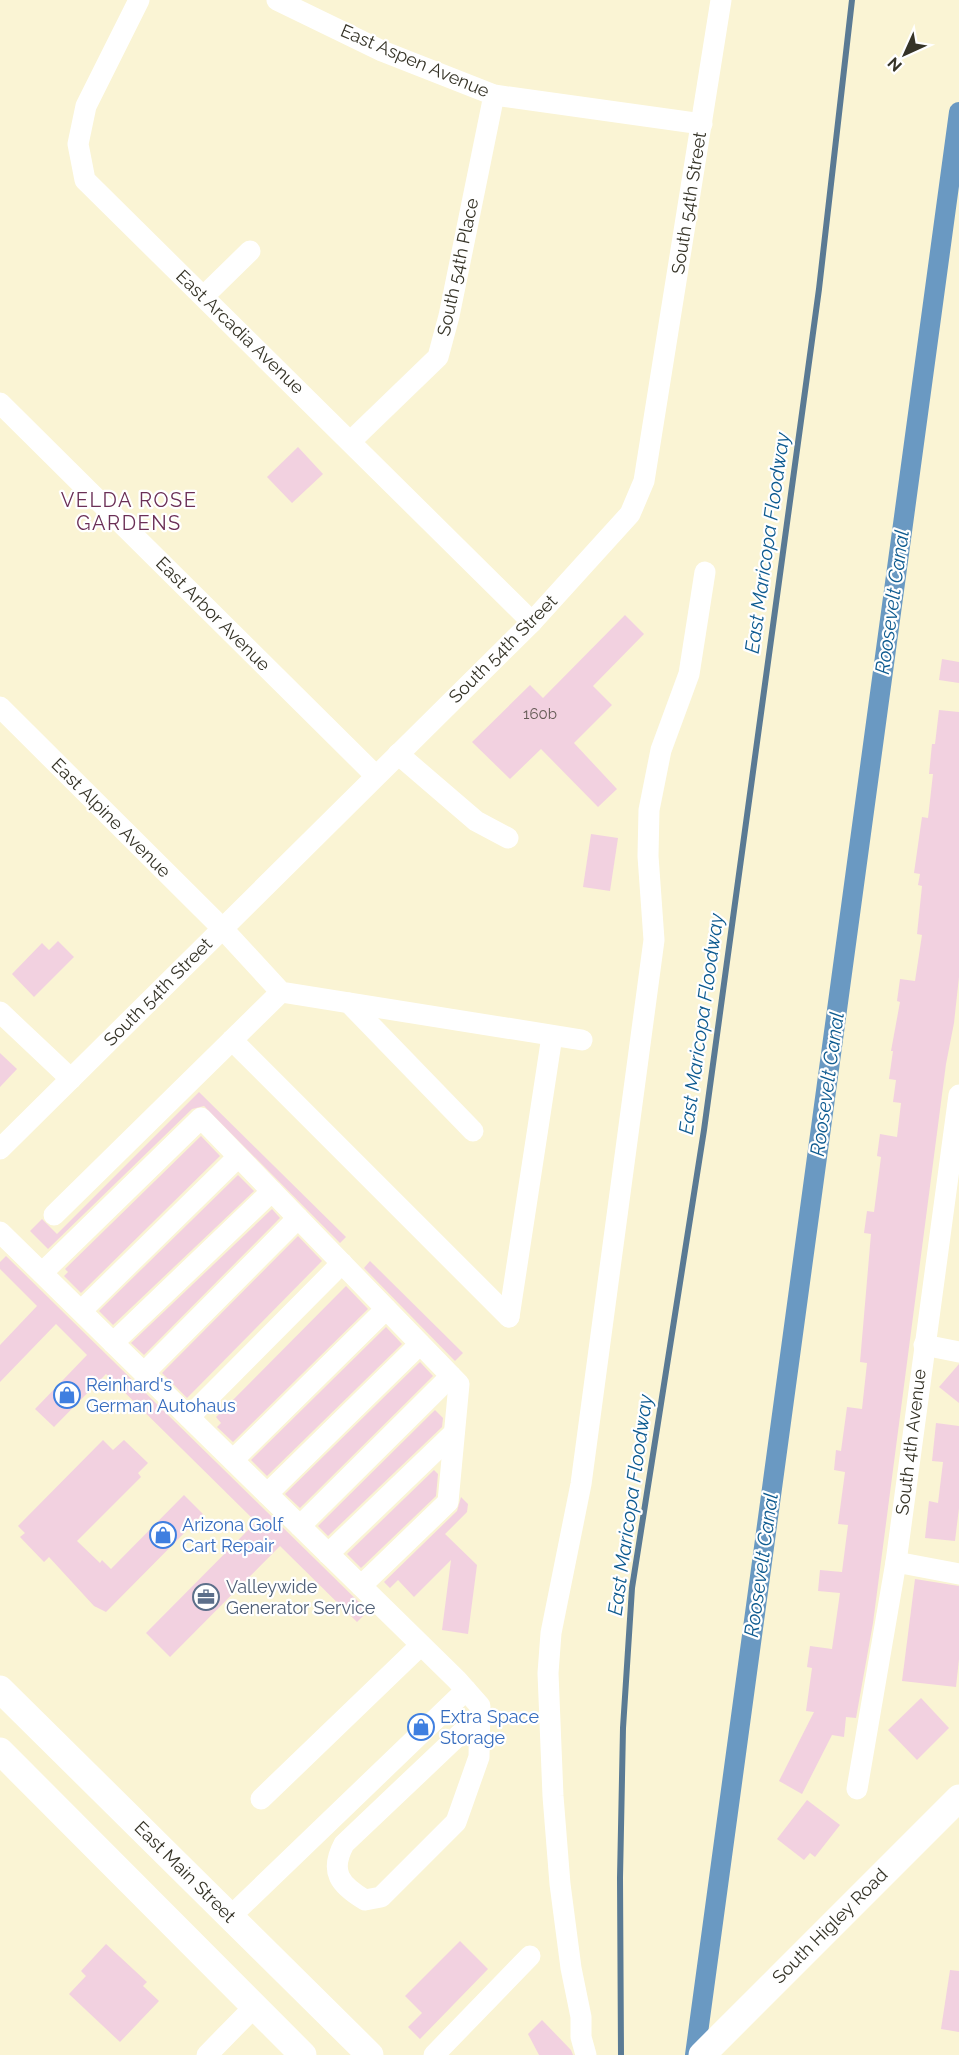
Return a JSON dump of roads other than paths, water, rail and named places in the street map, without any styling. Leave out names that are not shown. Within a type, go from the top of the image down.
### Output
[{"type":"main road","name":"East Main Street","points":[[0,1689],[370,2055]]},
{"type":"main road","points":[[0,1751],[303,2055]]},
{"type":"main road","name":"South Higley Road","points":[[708,2049],[959,1797]]},
{"type":"street","name":"East Arcadia Avenue","points":[[139,0],[86,106],[78,144],[85,180],[103,201],[204,296],[532,622]]},
{"type":"street","name":"East Aspen Avenue","points":[[277,0],[382,51],[494,95],[702,124]]},
{"type":"street","name":"South 54th Street","points":[[0,1149],[532,622],[630,514],[644,481],[721,0]]},
{"type":"street","name":"South 54th Place","points":[[351,441],[438,357],[449,316],[494,95]]},
{"type":"street","points":[[204,296],[250,251]]},
{"type":"street","name":"East Arbor Avenue","points":[[0,403],[375,775]]},
{"type":"street","points":[[586,2055],[581,2037],[581,2018],[571,1968],[560,1884],[553,1796],[548,1673],[551,1633],[581,1484],[654,940],[648,856],[649,810],[661,750],[689,674],[705,572]]},
{"type":"street","name":"East Alpine Avenue","points":[[0,707],[222,928],[281,992]]},
{"type":"street","points":[[398,754],[476,821],[508,838]]},
{"type":"street","points":[[54,1215],[281,992],[582,1040]]},
{"type":"street","points":[[349,1003],[473,1131]]},
{"type":"street","points":[[0,1012],[71,1079]]},
{"type":"street","points":[[232,1040],[509,1317],[552,1036]]},
{"type":"street","name":"South 4th Avenue","points":[[857,1789],[896,1562],[924,1345],[956,1140],[959,1095]]},
{"type":"street","points":[[42,1273],[201,1118],[459,1384],[448,1502],[361,1586]]},
{"type":"street","points":[[81,1311],[238,1157]]},
{"type":"street","points":[[113,1343],[272,1191]]},
{"type":"street","points":[[144,1373],[298,1218]]},
{"type":"street","points":[[0,1232],[421,1645],[480,1706],[480,1723],[479,1757],[456,1822],[381,1897],[364,1900],[349,1890],[337,1874],[337,1857],[344,1844],[461,1732],[480,1723]]},
{"type":"street","points":[[189,1417],[342,1263]]},
{"type":"street","points":[[233,1460],[386,1309]]},
{"type":"street","points":[[267,1494],[420,1344]]},
{"type":"street","points":[[924,1345],[959,1352]]},
{"type":"street","points":[[300,1526],[451,1376]]},
{"type":"street","points":[[328,1554],[454,1433]]},
{"type":"street","points":[[896,1562],[936,1572],[959,1574]]},
{"type":"street","points":[[261,1799],[421,1645]]},
{"type":"street","points":[[231,1916],[466,1690]]},
{"type":"street","points":[[434,2055],[530,1956]]},
{"type":"street","points":[[207,2055],[254,2007]]},
{"type":"waterway","name":"East Maricopa Floodway","points":[[621,2055],[620,1878],[623,1728],[632,1588],[704,1130],[819,289],[852,0]]},
{"type":"waterway","name":"Roosevelt Canal","points":[[695,2055],[959,112]]},
{"type":"place","name":"Reinhard's German Autohaus","points":[[67,1395]]},
{"type":"place","name":"Arizona Golf Cart Repair","points":[[163,1535]]},
{"type":"place","name":"Valleywide Generator Service","points":[[206,1597]]},
{"type":"place","name":"Extra Space Storage","points":[[421,1727]]},
{"type":"district","name":"VELDA ROSE GARDENS","points":[[129,512]]}]
